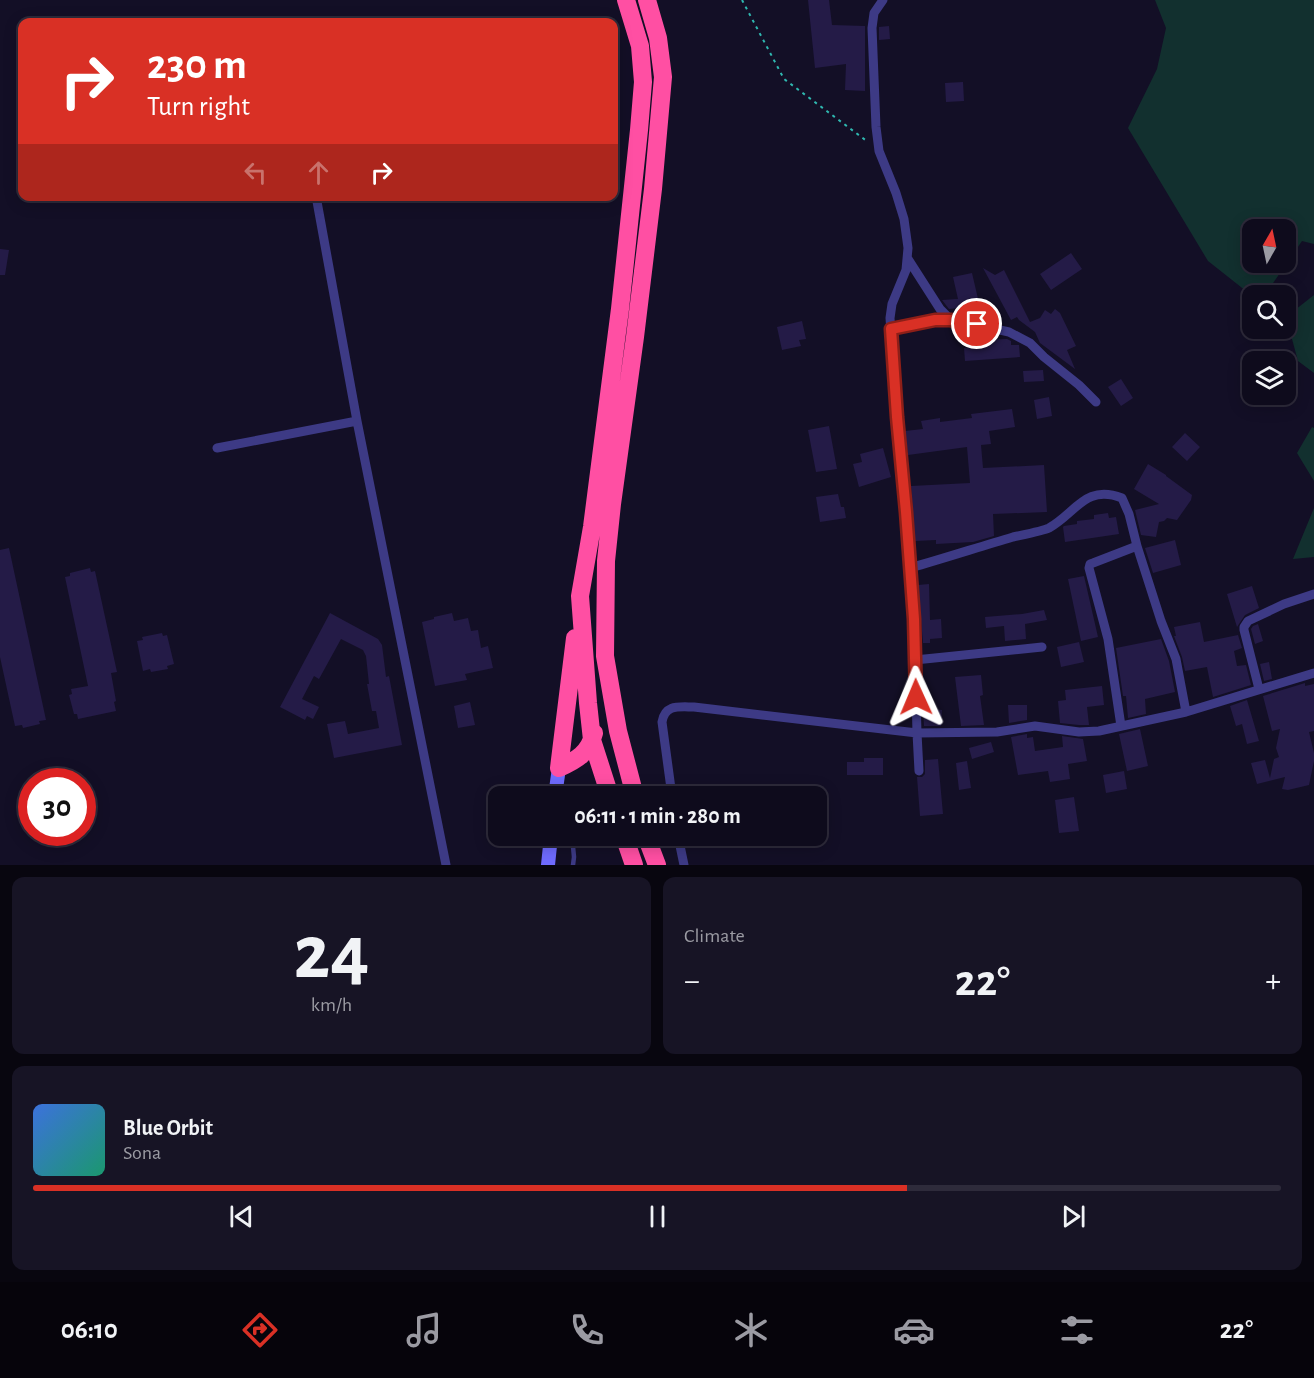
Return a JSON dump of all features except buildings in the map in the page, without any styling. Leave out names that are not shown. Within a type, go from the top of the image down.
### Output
[{"type":"highway","points":[[559,768],[580,596],[592,527],[617,332],[639,129],[643,82],[640,46],[626,0]]},
{"type":"highway","points":[[632,786],[618,731],[605,656],[606,561],[653,189],[663,76],[658,38],[647,0]]},
{"type":"highway","points":[[580,596],[592,740],[607,786]]},
{"type":"highway","points":[[559,768],[577,760],[586,752],[592,740],[599,709],[609,682]]},
{"type":"highway","points":[[627,846],[634,865]]},
{"type":"highway","points":[[650,846],[657,865]]},
{"type":"main road","points":[[556,786],[559,768]]},
{"type":"main road","points":[[548,865],[550,846]]},
{"type":"street","points":[[883,0],[874,13],[872,28],[875,117],[879,151],[904,219],[908,248],[906,270],[892,304],[890,318],[910,568],[919,771]]},
{"type":"street","points":[[317,201],[357,421],[446,865]]},
{"type":"street","points":[[908,259],[940,309],[950,320]]},
{"type":"street","points":[[891,329],[935,320],[950,320],[999,329],[1024,338],[1096,402]]},
{"type":"street","points":[[217,448],[357,421]]},
{"type":"street","points":[[910,568],[1048,528],[1059,522],[1077,505],[1096,495],[1113,495],[1122,498],[1129,514],[1161,621],[1176,659],[1186,712]]},
{"type":"street","points":[[1121,726],[1108,639],[1089,568],[1090,564],[1137,546]]},
{"type":"street","points":[[1259,689],[1244,630],[1245,624],[1284,604],[1314,594]]},
{"type":"street","points":[[915,660],[1042,647]]},
{"type":"street","points":[[671,786],[662,722],[663,714],[670,708],[694,707],[916,733],[997,732],[1035,726],[1089,732],[1186,712],[1314,673]]},
{"type":"street","points":[[680,846],[684,865]]},
{"type":"lane","points":[[573,846],[573,865]]},
{"type":"path","points":[[742,0],[783,79],[879,151]]},
{"type":"green space","points":[[1155,0],[1314,0],[1314,244],[1302,241],[1296,250],[1296,219],[1242,219],[1242,273],[1280,273],[1272,285],[1242,285],[1242,288],[1208,261],[1128,128],[1157,69],[1166,28]]},
{"type":"green space","points":[[1314,295],[1314,373],[1298,361],[1292,339],[1296,339],[1296,309]]},
{"type":"green space","points":[[1312,427],[1314,428],[1314,481],[1297,453]]},
{"type":"green space","points":[[1314,508],[1314,557],[1293,559]]},
{"type":"route","points":[[916,697],[914,619],[891,329],[935,320],[977,324]]}]
